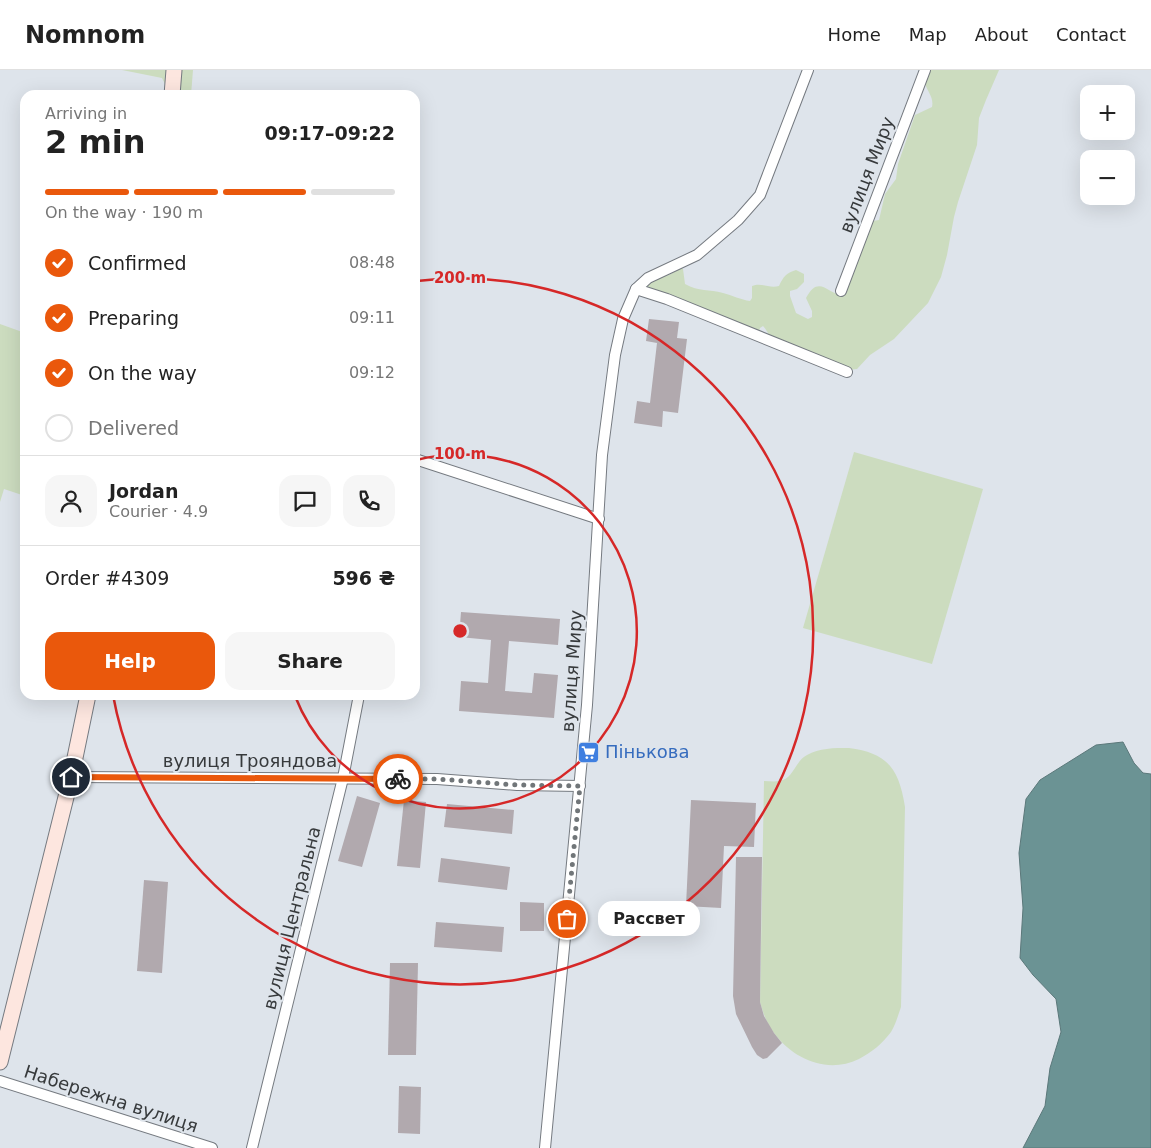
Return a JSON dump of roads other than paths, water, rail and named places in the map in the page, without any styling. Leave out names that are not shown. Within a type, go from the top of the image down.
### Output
[{"type":"street","points":[[172,90],[174,70]]},
{"type":"street","points":[[808,70],[760,195],[738,220],[697,255],[648,278],[636,289],[667,299],[847,372]]},
{"type":"street","name":"вулиця Миру","points":[[841,291],[925,70]]},
{"type":"street","name":"вулиця Миру","points":[[545,1148],[587,705],[602,455],[615,355],[623,319],[636,289]]},
{"type":"street","points":[[420,461],[599,519]]},
{"type":"street","points":[[0,1062],[71,777],[87,700]]},
{"type":"street","name":"вулиця Центральна","points":[[252,1148],[343,778],[358,700]]},
{"type":"street","name":"вулиця Трояндова","points":[[71,777],[437,779],[517,785],[580,786]]},
{"type":"street","name":"Набережна вулиця","points":[[0,1081],[212,1148]]},
{"type":"place","name":"Пінькова","points":[[589,752]]},
{"type":"place","name":"Рассвет","points":[[567,919]]}]
